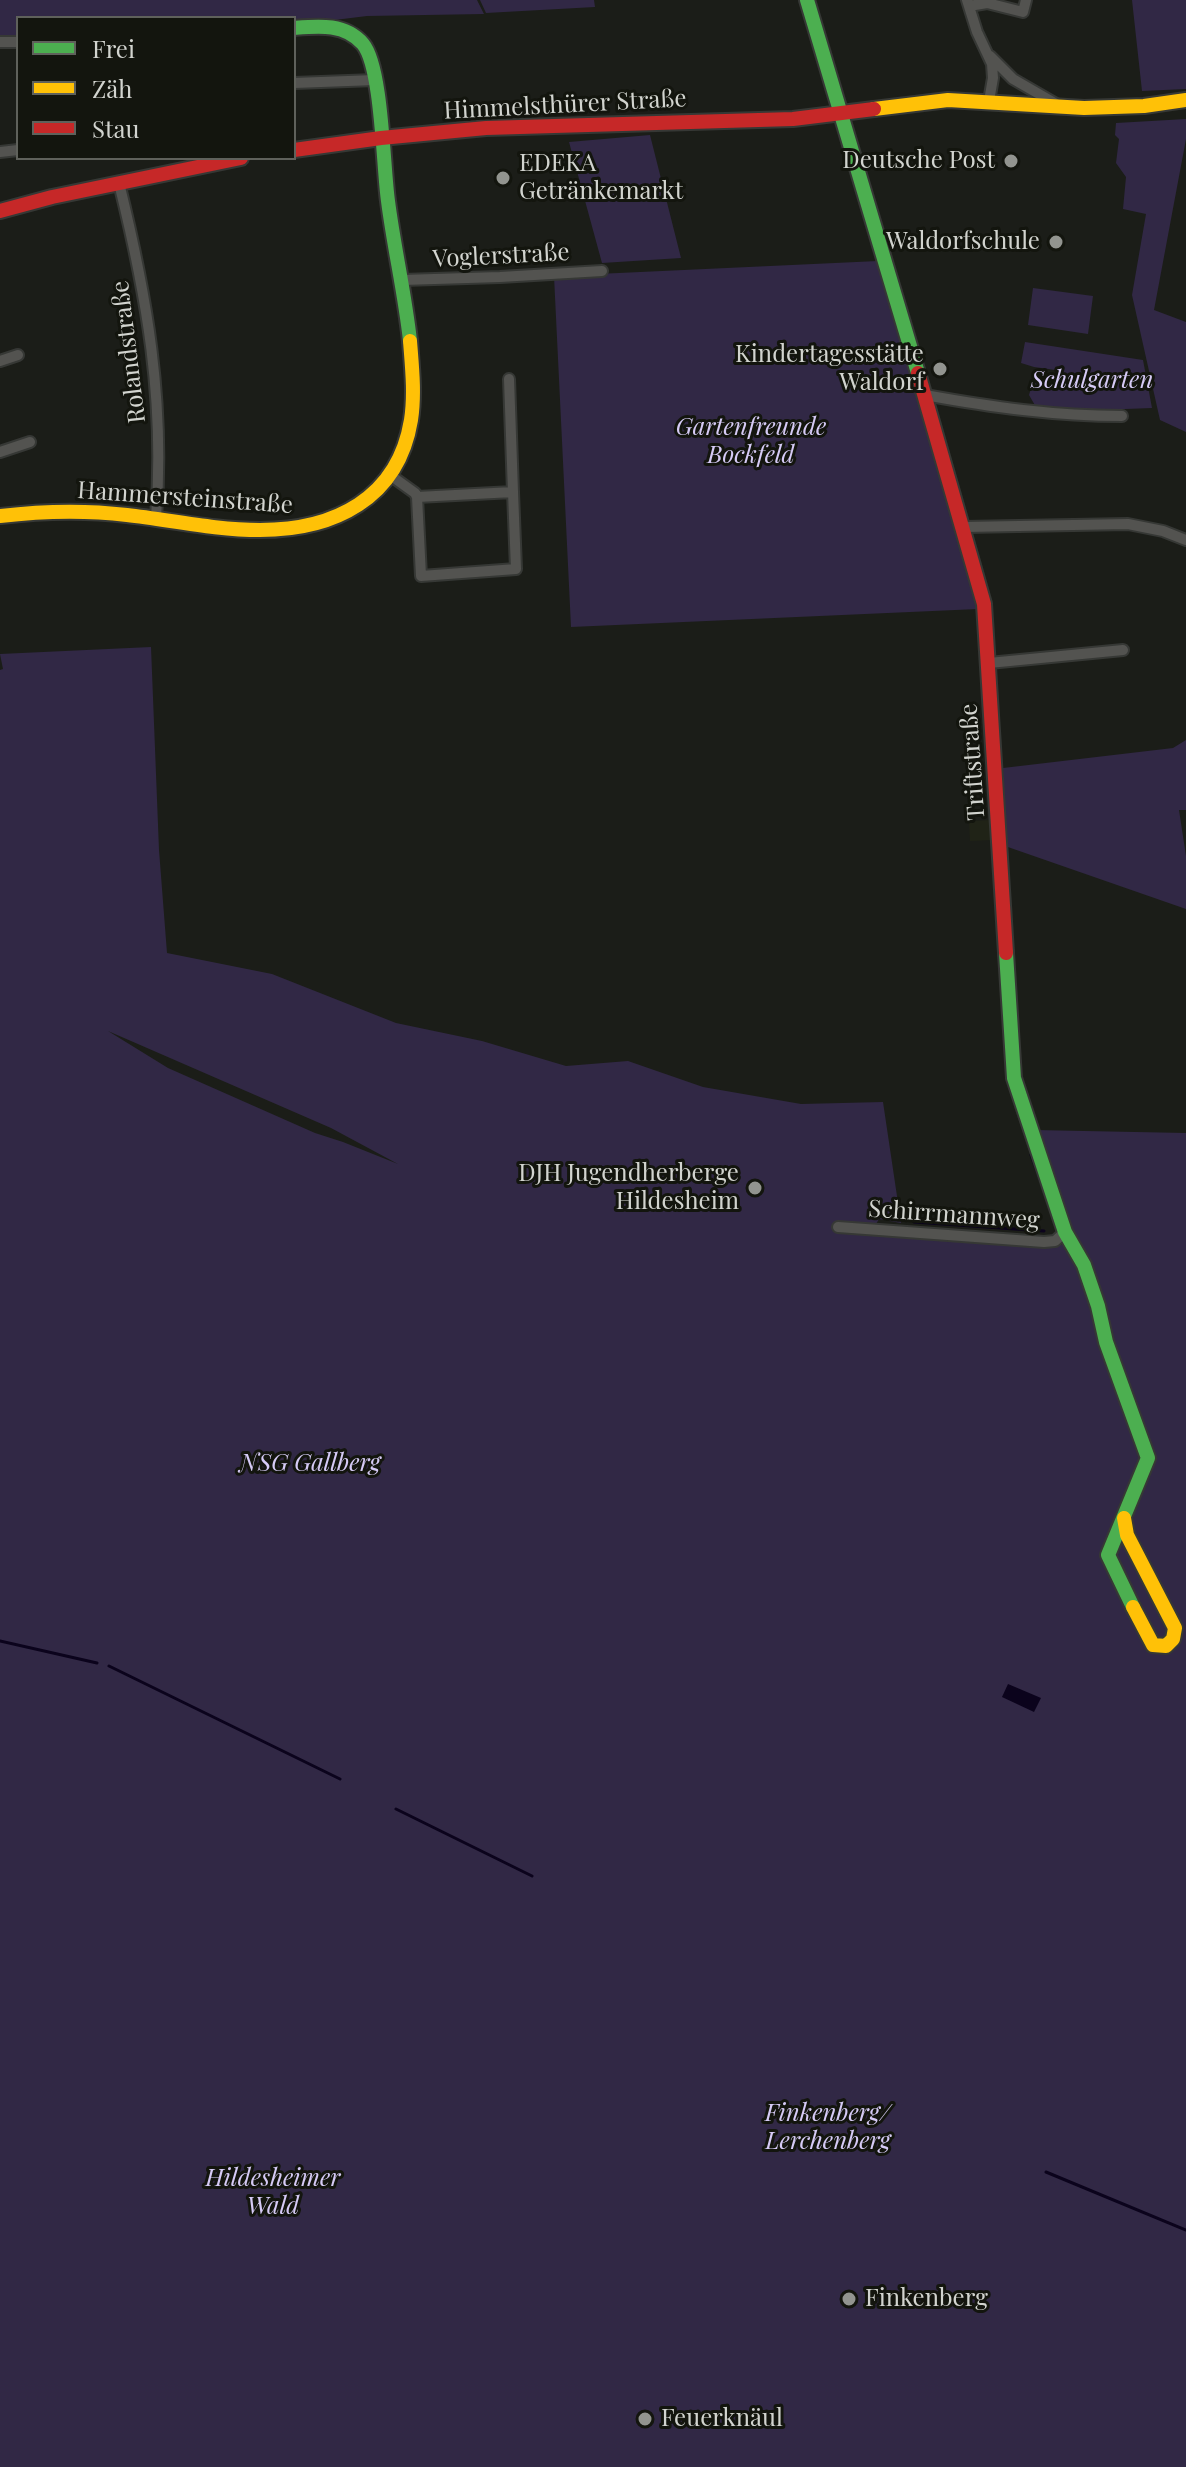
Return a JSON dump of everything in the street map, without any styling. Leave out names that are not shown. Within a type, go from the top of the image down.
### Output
[{"type":"street","name":"Triftstraße","points":[[807,0],[964,527],[984,604],[1014,1078],[1065,1232],[1084,1265],[1106,1342],[1148,1458],[1108,1555],[1147,1637],[1153,1645],[1166,1646],[1173,1639],[1175,1628],[1127,1535],[1124,1518]]},
{"type":"street","points":[[989,101],[992,64],[968,3],[987,3],[1023,12],[1026,0]]},
{"type":"street","name":"Hammersteinstraße","points":[[0,516],[100,512],[235,528],[306,528],[340,517],[358,507],[390,475],[403,447],[412,409],[412,369],[402,280],[387,200],[370,54],[354,36],[339,27],[296,28]]},
{"type":"street","points":[[987,52],[1013,79],[1059,106]]},
{"type":"street","points":[[296,83],[375,80]]},
{"type":"street","name":"Himmelsthürer Straße","points":[[296,150],[486,128],[753,120],[839,114],[948,100],[1112,108],[1186,100]]},
{"type":"street","points":[[0,211],[231,160]]},
{"type":"street","name":"Rolandstraße","points":[[119,183],[141,277],[158,397],[156,518]]},
{"type":"street","name":"Voglerstraße","points":[[402,280],[602,271]]},
{"type":"street","points":[[0,361],[18,355]]},
{"type":"street","points":[[390,475],[417,497],[421,576],[516,569],[509,379]]},
{"type":"street","points":[[925,395],[1027,412],[1122,416]]},
{"type":"street","points":[[0,452],[30,442]]},
{"type":"street","points":[[417,497],[513,492]]},
{"type":"street","points":[[964,527],[1128,524],[1163,531],[1186,540]]},
{"type":"street","points":[[989,663],[1123,650]]},
{"type":"street","name":"Schirrmannweg","points":[[838,1227],[1044,1242],[1055,1241],[1065,1232]]},
{"type":"shaded area","points":[[991,820],[993,840],[970,841],[969,821]]},
{"type":"shaded area","points":[[1008,1684],[1041,1698],[1034,1712],[1002,1697]]},
{"type":"green space","points":[[0,0],[477,0],[484,14],[367,16],[296,25],[296,16],[16,16],[16,40],[0,40]]},
{"type":"green space","points":[[480,0],[594,0],[595,7],[486,13]]},
{"type":"green space","points":[[1132,0],[1186,0],[1186,89],[1142,91]]},
{"type":"green space","points":[[1186,119],[1186,139],[1154,310],[1186,322],[1186,432],[1160,420],[1132,295],[1146,214],[1123,209],[1126,177],[1116,163],[1119,139],[1115,135],[1116,123]]},
{"type":"green space","points":[[650,135],[681,258],[602,263],[569,142]]},
{"type":"green space","name":"Gartenfreunde Bockfeld","points":[[878,261],[962,528],[978,609],[571,627],[554,276]]},
{"type":"green space","points":[[1033,288],[1093,296],[1088,334],[1028,325]]},
{"type":"green space","name":"Schulgarten","points":[[1025,342],[1143,360],[1152,408],[1099,410],[1036,407],[1029,395],[1033,382],[1062,382],[1063,371],[1021,363]]},
{"type":"green space","points":[[151,647],[159,850],[167,953],[272,974],[396,1023],[482,1041],[566,1066],[628,1061],[703,1087],[801,1104],[883,1102],[901,1223],[879,1219],[870,1234],[1061,1245],[1071,1236],[1034,1130],[1186,1133],[1186,2467],[0,2467],[0,670],[3,669],[0,654]],"holes":[[[108,1031],[331,1128],[398,1164],[315,1133],[168,1068]]]},
{"type":"green space","points":[[1186,740],[1186,810],[1179,810],[1186,856],[1186,909],[1005,846],[1003,768],[1173,748]]},
{"type":"waterway","points":[[1031,1155],[1046,1196]]},
{"type":"waterway","points":[[914,1222],[1044,1231]]},
{"type":"waterway","points":[[0,1641],[97,1663]]},
{"type":"waterway","points":[[109,1666],[340,1779]]},
{"type":"waterway","points":[[396,1809],[532,1876]]},
{"type":"waterway","points":[[1046,2172],[1186,2230]]},
{"type":"traffic: fast","points":[[807,0],[918,373]]},
{"type":"traffic: fast","points":[[296,28],[322,27],[348,32],[363,44],[369,56],[378,95],[388,201],[410,341]]},
{"type":"traffic: fast","points":[[1006,953],[1014,1078],[1065,1232],[1084,1265],[1106,1342],[1148,1458],[1108,1555],[1133,1607]]},
{"type":"traffic: slow","points":[[874,109],[948,100],[1084,108],[1144,106],[1186,100]]},
{"type":"traffic: slow","points":[[0,516],[95,512],[243,530],[287,529],[337,516],[377,490],[392,471],[404,447],[413,400],[410,341]]},
{"type":"traffic: slow","points":[[1124,1518],[1127,1535],[1175,1628],[1173,1639],[1166,1646],[1153,1645],[1133,1607]]},
{"type":"traffic: jam","points":[[296,150],[486,128],[793,119],[874,109]]},
{"type":"traffic: jam","points":[[0,211],[52,197],[231,160]]},
{"type":"traffic: jam","points":[[918,373],[984,604],[1006,953]]},
{"type":"place","name":"Deutsche Post","points":[[1011,161]]},
{"type":"place","name":"EDEKA Getränkemarkt","points":[[503,178]]},
{"type":"place","name":"Waldorfschule","points":[[1056,242]]},
{"type":"place","name":"Kindertagesstätte Waldorf","points":[[940,369]]},
{"type":"place","name":"DJH Jugendherberge Hildesheim","points":[[755,1188]]},
{"type":"place","name":"Finkenberg","points":[[849,2299]]},
{"type":"place","name":"Feuerknäul","points":[[645,2419]]},
{"type":"park label","name":"NSG Gallberg","points":[[310,1464]]},
{"type":"park label","name":"Finkenberg/ Lerchenberg","points":[[828,2128]]},
{"type":"park label","name":"Hildesheimer Wald","points":[[273,2193]]}]
